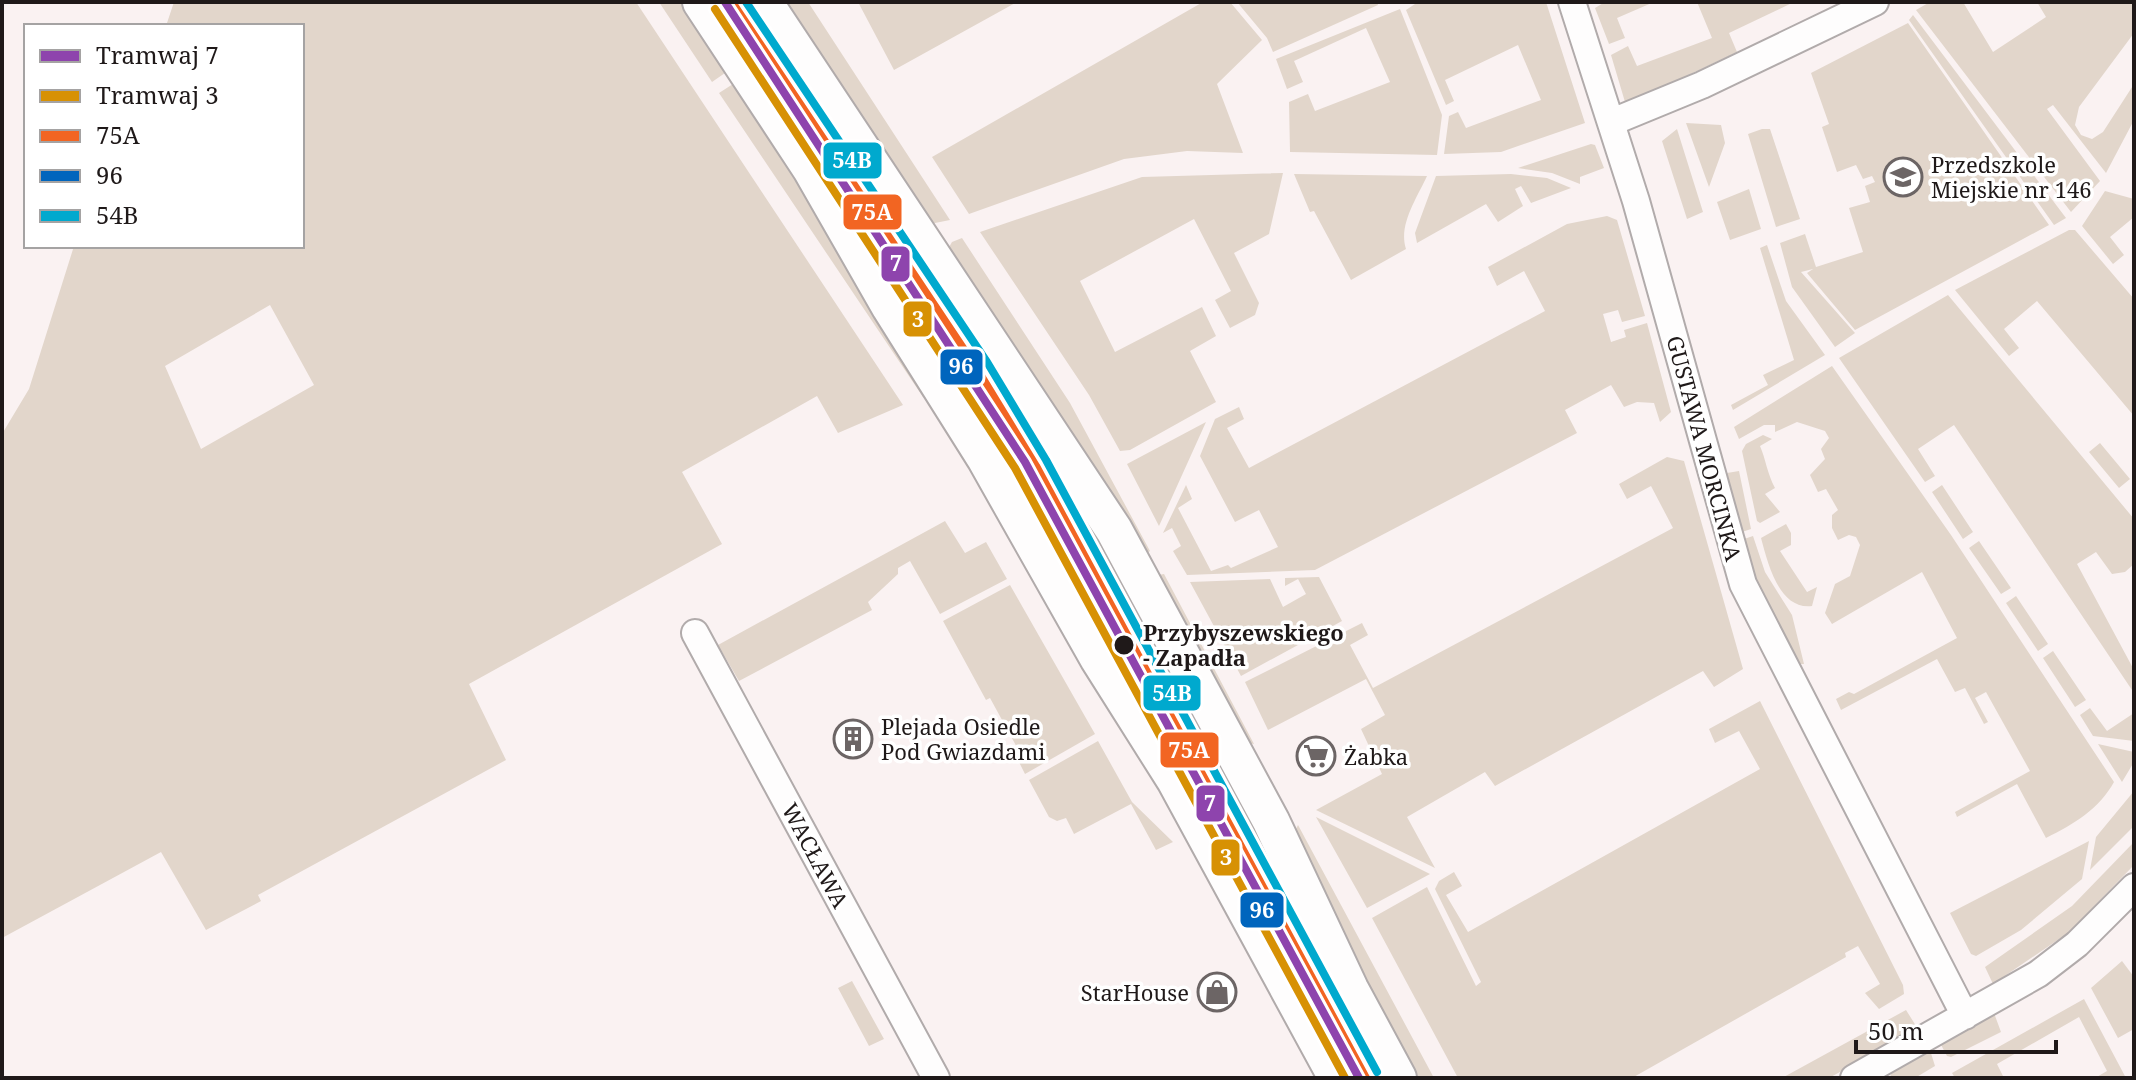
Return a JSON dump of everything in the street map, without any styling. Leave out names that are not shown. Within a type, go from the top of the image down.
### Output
[{"type":"main road","points":[[701,2],[811,169],[890,307],[985,458],[1098,658],[1175,780],[1337,1078]]},
{"type":"main road","points":[[764,2],[1114,530],[1271,821],[1343,975],[1398,1078]]},
{"type":"street","name":"GUSTAWA MORCINKA","points":[[1572,2],[1612,122],[1743,584],[1965,1016]]},
{"type":"street","points":[[1612,122],[1702,85],[1875,2]]},
{"type":"street","name":"WACŁAWA","points":[[695,633],[936,1078]]},
{"type":"street","points":[[1854,1078],[2057,961],[2134,887]]},
{"type":"shaded area","points":[[174,2],[636,2],[903,405],[838,433],[817,396],[682,472],[722,544],[469,684],[506,760],[258,895],[261,901],[206,930],[161,852],[2,938],[2,434],[29,389],[73,248],[304,248],[304,24],[167,24]],"holes":[[[270,305],[314,385],[201,449],[165,366]]]},
{"type":"shaded area","points":[[659,2],[681,2],[725,73],[712,82]]},
{"type":"shaded area","points":[[785,2],[808,2],[950,220],[930,224]]},
{"type":"shaded area","points":[[858,2],[1017,2],[894,70]]},
{"type":"shaded area","points":[[1203,2],[1230,2],[1262,40],[1217,84],[1243,153],[1187,151],[1124,159],[969,214],[932,157]]},
{"type":"shaded area","points":[[1237,2],[1377,2],[1378,5],[1273,52],[1267,38]]},
{"type":"shaded area","points":[[1418,2],[1546,2],[1585,123],[1501,152],[1444,154],[1449,116],[1458,112],[1466,128],[1541,100],[1518,45],[1445,80],[1454,101],[1446,105],[1406,10]]},
{"type":"shaded area","points":[[1605,2],[1654,2],[1617,18],[1625,38],[1609,44],[1595,8]]},
{"type":"shaded area","points":[[1697,2],[1794,2],[1729,33],[1737,52],[1632,102],[1625,102],[1611,55],[1628,46],[1637,66],[1712,38]]},
{"type":"shaded area","points":[[1930,2],[1963,2],[1993,52],[2046,17],[2037,2],[2134,2],[2134,33],[2079,107],[2075,125],[2081,135],[2092,139],[2103,132],[2134,84],[2134,120],[2106,173],[2053,105],[2047,109],[2100,181],[2071,212],[1916,10]]},
{"type":"shaded area","points":[[1400,9],[1442,115],[1437,155],[1290,152],[1289,102],[1308,94],[1315,111],[1390,82],[1366,28],[1294,61],[1303,82],[1287,89],[1276,59]]},
{"type":"shaded area","points":[[1913,15],[2066,218],[2054,225],[1909,20]]},
{"type":"shaded area","name":"Przedszkole Miejskie nr 146","points":[[1908,23],[2049,225],[1855,330],[1807,273],[1813,269],[1801,272],[1855,333],[1835,347],[1792,287],[1780,243],[1805,234],[1816,267],[1863,252],[1849,208],[1870,202],[1865,186],[1875,182],[1872,176],[1863,179],[1856,165],[1837,172],[1822,127],[1829,124],[1811,73]]},
{"type":"shaded area","points":[[733,84],[810,197],[925,396],[719,93]]},
{"type":"shaded area","points":[[1686,123],[1721,125],[1725,143],[1709,187]]},
{"type":"shaded area","points":[[1677,129],[1703,212],[1687,219],[1662,141]]},
{"type":"shaded area","points":[[1770,129],[1800,219],[1776,227],[1748,134]]},
{"type":"shaded area","points":[[1595,145],[1604,168],[1580,177],[1580,184],[1552,173],[1518,168]]},
{"type":"shaded area","points":[[1283,173],[1269,234],[1234,253],[1259,303],[1255,315],[1230,328],[1215,300],[1231,291],[1194,219],[1080,281],[1115,352],[1202,307],[1216,336],[1190,351],[1216,402],[1130,450],[1120,451],[1089,395],[980,232],[1142,177]]},
{"type":"shaded area","points":[[1294,174],[1427,176],[1406,221],[1406,249],[1351,280],[1314,211],[1310,212]]},
{"type":"shaded area","points":[[1511,174],[1547,178],[1571,188],[1531,203],[1521,186],[1515,189],[1523,206],[1498,222],[1486,204],[1417,243],[1415,233],[1436,176]]},
{"type":"shaded area","points":[[1749,189],[1761,229],[1730,240],[1717,202]]},
{"type":"shaded area","points":[[2105,191],[2134,199],[2134,217],[2110,237],[2124,255],[2113,264],[2082,226]]},
{"type":"shaded area","points":[[1607,216],[1617,220],[1645,316],[1622,322],[1618,310],[1603,314],[1611,342],[1626,337],[1624,330],[1647,323],[1671,412],[1660,422],[1654,403],[1637,402],[1624,407],[1611,385],[1565,410],[1577,433],[1315,570],[1187,575],[1173,551],[1181,546],[1172,528],[1163,533],[1186,485],[1192,499],[1178,508],[1211,571],[1228,565],[1231,568],[1278,547],[1259,510],[1235,522],[1200,456],[1215,419],[1239,407],[1244,419],[1227,428],[1249,468],[1545,311],[1524,271],[1497,286],[1488,267],[1567,224]]},
{"type":"shaded area","points":[[2069,230],[2075,230],[2134,299],[2134,416],[2037,301],[2004,329],[2019,348],[2009,356],[1955,290]]},
{"type":"shaded area","points":[[962,238],[1070,403],[1150,551],[1146,554],[948,249],[952,242]]},
{"type":"shaded area","points":[[1767,245],[1786,301],[1825,355],[1733,410],[1731,405],[1768,385],[1763,375],[1794,360],[1760,248]]},
{"type":"shaded area","points":[[1948,295],[2134,519],[2134,564],[2125,572],[2112,574],[2096,552],[2077,564],[2134,670],[2134,693],[1954,425],[1918,449],[1935,476],[1925,482],[1839,358]]},
{"type":"shaded area","points":[[1832,366],[1951,535],[2114,782],[2085,815],[2046,838],[2017,784],[1957,817],[1955,812],[2030,771],[1986,692],[1975,698],[1988,722],[1984,724],[1965,688],[1955,692],[1937,659],[1841,710],[1836,699],[1849,692],[1854,694],[1957,638],[1922,572],[1832,624],[1825,613],[1835,584],[1850,576],[1860,545],[1856,537],[1849,535],[1838,540],[1832,528],[1832,515],[1838,510],[1826,489],[1818,492],[1810,475],[1825,459],[1821,449],[1829,438],[1825,431],[1797,422],[1775,432],[1775,425],[1764,425],[1739,439],[1734,427]]},
{"type":"shaded area","points":[[1206,422],[1159,526],[1127,464]]},
{"type":"shaded area","points":[[1763,435],[1772,439],[1760,446],[1775,488],[1765,494],[1780,512],[1760,523],[1757,521],[1742,451],[1746,444]]},
{"type":"shaded area","points":[[2100,443],[2130,479],[2119,488],[2089,452]]},
{"type":"shaded area","points":[[1667,457],[1684,461],[1743,669],[1714,687],[1703,671],[1495,786],[1485,772],[1407,817],[1435,868],[1316,810],[1382,774],[1361,729],[1385,715],[1366,679],[1268,730],[1245,682],[1362,623],[1368,635],[1350,645],[1373,688],[1673,528],[1651,486],[1627,499],[1619,484]]},
{"type":"shaded area","points":[[1739,471],[1751,529],[1742,532],[1727,473]]},
{"type":"shaded area","points":[[1942,485],[1973,532],[1963,539],[1932,492]]},
{"type":"shaded area","points":[[945,521],[965,553],[986,542],[1007,579],[940,614],[910,561],[898,568],[898,574],[868,602],[872,610],[739,681],[718,645]]},
{"type":"shaded area","points":[[1786,524],[1791,533],[1791,545],[1780,551],[1807,592],[1817,587],[1812,606],[1791,601],[1783,593],[1767,560],[1761,538]]},
{"type":"shaded area","points":[[1753,536],[1765,572],[1792,615],[1804,664],[1800,664],[1753,573],[1744,539]]},
{"type":"shaded area","points":[[1979,541],[2011,588],[2001,594],[1969,548]]},
{"type":"shaded area","points":[[1164,574],[1254,744],[1249,743],[1158,575]]},
{"type":"shaded area","points":[[1319,577],[1342,621],[1241,676],[1190,582],[1270,579],[1283,607],[1306,594],[1298,579],[1285,586],[1285,578]]},
{"type":"shaded area","points":[[1010,585],[1095,734],[1025,774],[1016,756],[1020,753],[990,698],[986,700],[943,621]]},
{"type":"shaded area","points":[[2016,596],[2048,644],[2038,651],[2006,603]]},
{"type":"shaded area","points":[[2053,651],[2086,700],[2075,707],[2043,658]]},
{"type":"shaded area","points":[[1760,701],[1903,985],[1904,994],[1879,1009],[1865,993],[1880,984],[1858,946],[1845,953],[1846,957],[1632,1078],[1458,1078],[1372,918],[1427,887],[1476,986],[1481,982],[1435,889],[1439,881],[1454,872],[1462,886],[1446,895],[1468,932],[1760,769],[1739,731],[1715,743],[1709,729]]},
{"type":"shaded area","points":[[2090,708],[2107,731],[2134,713],[2134,741],[2093,736],[2080,715]]},
{"type":"shaded area","points":[[1098,741],[1132,802],[1173,842],[1156,850],[1131,804],[1074,834],[1066,818],[1057,821],[1049,817],[1029,780]]},
{"type":"shaded area","points":[[2098,744],[2134,752],[2134,762],[2122,782]]},
{"type":"shaded area","points":[[2134,791],[2134,826],[2090,870],[2096,837]]},
{"type":"shaded area","points":[[1316,817],[1430,874],[1367,908]]},
{"type":"shaded area","points":[[1298,825],[1434,1078],[1415,1078],[1364,983],[1294,833]]},
{"type":"shaded area","points":[[2089,841],[2082,879],[2021,930],[1976,956],[1971,954],[1950,913]]},
{"type":"shaded area","points":[[2134,842],[2134,865],[2068,933],[1993,984],[1985,967],[2072,906]]},
{"type":"shaded area","points":[[2122,961],[2134,977],[2134,1029],[2118,1038],[2091,988]]},
{"type":"shaded area","points":[[852,981],[884,1039],[869,1046],[838,988]]},
{"type":"shaded area","points":[[2084,999],[2126,1078],[2095,1078],[2107,1071],[2079,1017],[1997,1064],[2004,1078],[1955,1078],[1952,1073]]},
{"type":"shaded area","points":[[1906,1010],[1918,1029],[1829,1078],[1782,1078]]},
{"type":"shaded area","points":[[1994,1013],[2001,1032],[1951,1057],[1947,1056],[1940,1043]]},
{"type":"shaded area","points":[[1930,1050],[1935,1066],[1915,1078],[1890,1078],[1892,1070]]},
{"type":"tram line","name":"7","points":[[725,2],[1025,462],[1359,1078]]},
{"type":"tram line","name":"3","points":[[715,9],[1015,468],[1345,1078]]},
{"type":"transit line","name":"75A","points":[[732,2],[977,369],[1036,466],[1366,1078]]},
{"type":"transit line","name":"54B","points":[[746,2],[987,362],[1046,460],[1377,1072]]},
{"type":"transit line","name":"96","points":[[722,9],[967,375],[1026,472],[1352,1078]]},
{"type":"place","name":"Przedszkole Miejskie nr 146","points":[[1903,177]]},
{"type":"place","name":"Przybyszewskiego - Zapadła","points":[[1124,645]]},
{"type":"place","name":"Plejada Osiedle Pod Gwiazdami","points":[[853,739]]},
{"type":"place","name":"Żabka","points":[[1316,756]]},
{"type":"place","name":"StarHouse","points":[[1217,992]]}]
